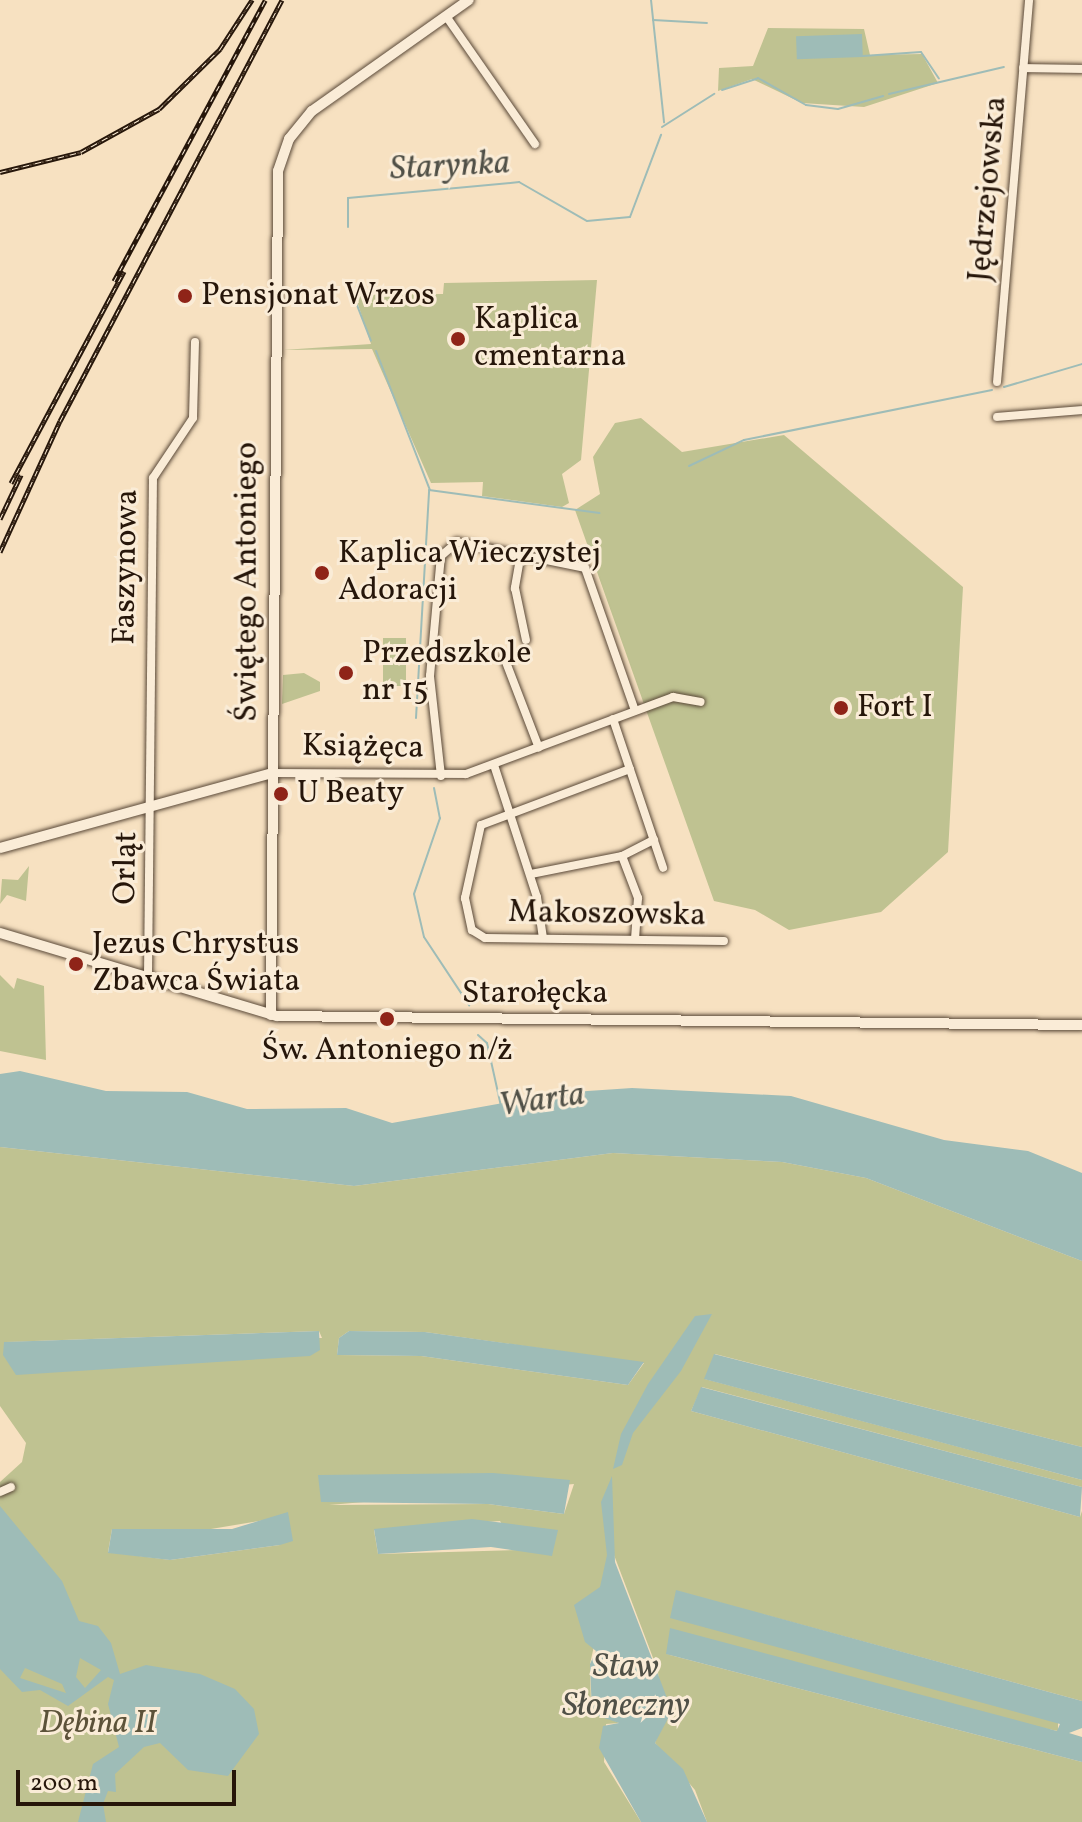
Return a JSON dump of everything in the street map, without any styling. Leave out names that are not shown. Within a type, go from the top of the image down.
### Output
[{"type":"street","points":[[469,0],[446,16],[535,144]]},
{"type":"street","name":"Jędrzejowska","points":[[997,382],[1029,0]]},
{"type":"street","name":"Świętego Antoniego","points":[[271,1015],[276,198],[283,151],[312,111],[446,16]]},
{"type":"street","points":[[1023,68],[1082,69]]},
{"type":"street","name":"Faszynowa","points":[[151,807],[153,473],[193,418],[195,342]]},
{"type":"street","points":[[997,417],[1082,410]]},
{"type":"street","points":[[441,776],[430,676],[441,554],[459,541],[585,568],[635,711]]},
{"type":"street","points":[[521,553],[515,588],[526,640]]},
{"type":"street","points":[[504,657],[539,748]]},
{"type":"street","name":"Książęca","points":[[0,848],[273,776],[441,776],[494,765],[673,697],[701,702]]},
{"type":"street","points":[[613,719],[663,868]]},
{"type":"street","points":[[494,765],[531,874],[543,938]]},
{"type":"street","name":"Makoszowska","points":[[630,769],[511,813],[477,829],[466,908],[479,936],[724,941]]},
{"type":"street","name":"Orląt","points":[[148,978],[151,807]]},
{"type":"street","points":[[531,874],[622,856],[654,840]]},
{"type":"street","points":[[622,856],[638,898],[635,939]]},
{"type":"street","name":"Starołęcka","points":[[0,933],[271,1015],[1082,1025]]},
{"type":"street","points":[[0,1492],[11,1487]]},
{"type":"green space","points":[[768,28],[864,29],[870,55],[922,54],[938,83],[864,107],[802,103],[752,79],[718,91],[719,68],[753,66]]},
{"type":"green space","points":[[597,280],[581,460],[562,474],[569,503],[562,507],[482,496],[483,482],[431,483],[372,349],[283,350],[371,344],[355,295],[443,294],[444,283]]},
{"type":"green space","points":[[641,418],[682,452],[784,435],[963,587],[948,852],[881,912],[789,930],[755,910],[714,901],[575,510],[600,494],[593,457],[615,423]]},
{"type":"green space","points":[[383,638],[406,638],[406,686],[383,686]]},
{"type":"green space","points":[[304,673],[320,682],[320,691],[282,704],[283,675]]},
{"type":"green space","points":[[29,866],[26,901],[7,895],[0,904],[2,879],[18,880]]},
{"type":"green space","points":[[0,975],[14,989],[17,978],[44,986],[46,1060],[0,1051]]},
{"type":"green space","name":"Dębina II","points":[[0,1147],[354,1186],[613,1153],[782,1162],[866,1178],[1082,1261],[1082,1447],[715,1354],[705,1379],[1082,1480],[1082,1487],[702,1387],[691,1411],[1080,1517],[1082,1511],[1082,1701],[677,1591],[1058,1722],[1058,1731],[666,1654],[1082,1762],[1082,1822],[707,1822],[695,1790],[655,1743],[661,1727],[658,1671],[614,1555],[590,1664],[591,1710],[619,1723],[606,1724],[604,1762],[641,1822],[0,1822],[0,1482],[22,1462],[26,1443],[0,1406]],"holes":[[[319,1331],[322,1338],[5,1342]],[[349,1331],[425,1332],[644,1363],[628,1385],[421,1356],[337,1355],[339,1338]],[[574,1484],[564,1514],[488,1504],[329,1505]],[[283,1517],[280,1545],[170,1560],[108,1552],[112,1529],[187,1533]],[[500,1521],[518,1550],[378,1554],[374,1530]]]},
{"type":"water","points":[[862,34],[863,57],[797,59],[796,36]]},
{"type":"water","name":"Warta","points":[[20,1071],[106,1091],[187,1092],[247,1109],[346,1108],[392,1123],[558,1093],[632,1088],[791,1096],[944,1140],[1028,1151],[1082,1173],[1082,1261],[866,1178],[782,1162],[613,1153],[354,1186],[0,1147],[0,1074]]},
{"type":"water","points":[[712,1314],[681,1371],[633,1433],[622,1465],[613,1469],[621,1434],[648,1384],[695,1316]]},
{"type":"water","points":[[319,1331],[320,1350],[310,1356],[16,1375],[3,1355],[4,1342]]},
{"type":"water","points":[[349,1331],[425,1332],[644,1362],[628,1385],[421,1356],[337,1355],[339,1338]]},
{"type":"water","points":[[714,1354],[1082,1447],[1082,1480],[704,1379]]},
{"type":"water","points":[[701,1387],[1082,1487],[1080,1517],[691,1411]]},
{"type":"water","points":[[493,1473],[570,1480],[564,1514],[488,1504],[321,1502],[318,1475]]},
{"type":"water","name":"Staw Słoneczny","points":[[612,1476],[615,1562],[672,1711],[655,1743],[683,1769],[707,1822],[641,1822],[599,1748],[603,1726],[619,1723],[592,1714],[590,1664],[596,1651],[585,1642],[574,1605],[600,1587],[607,1555],[601,1502]]},
{"type":"water","points":[[0,1506],[62,1581],[79,1621],[98,1626],[111,1643],[120,1674],[146,1665],[200,1674],[235,1689],[254,1709],[259,1734],[228,1776],[188,1770],[160,1743],[144,1747],[115,1774],[116,1792],[108,1791],[103,1804],[106,1822],[78,1822],[93,1764],[119,1747],[108,1704],[114,1680],[108,1677],[68,1706],[40,1690],[22,1692],[0,1669]],"holes":[[[80,1658],[101,1670],[85,1688],[76,1677]],[[25,1668],[62,1684],[66,1693],[20,1678]]]},
{"type":"water","points":[[288,1512],[293,1541],[280,1545],[170,1560],[108,1553],[112,1529],[232,1529]]},
{"type":"water","points":[[472,1519],[558,1530],[552,1556],[491,1547],[378,1554],[374,1529]]},
{"type":"water","points":[[676,1590],[1082,1701],[1082,1728],[1069,1733],[1082,1737],[1082,1762],[666,1654],[670,1628],[1057,1731],[1060,1724],[670,1618]]},
{"type":"waterway","name":"Starynka","points":[[651,0],[664,122]]},
{"type":"waterway","points":[[653,20],[707,23]]},
{"type":"waterway","name":"Starynka","points":[[863,56],[921,52],[939,79]]},
{"type":"waterway","name":"Starynka","points":[[889,94],[1004,67]]},
{"type":"waterway","name":"Starynka","points":[[722,90],[758,78],[806,105],[838,109],[883,96]]},
{"type":"waterway","name":"Starynka","points":[[662,127],[714,94]]},
{"type":"waterway","name":"Starynka","points":[[348,227],[348,198],[519,182],[587,221],[630,217],[661,135]]},
{"type":"waterway","name":"Starynka","points":[[353,295],[371,341]]},
{"type":"waterway","name":"Starynka","points":[[376,351],[430,490]]},
{"type":"waterway","name":"Starynka","points":[[1004,387],[1082,364]]},
{"type":"waterway","name":"Starynka","points":[[689,466],[744,440],[992,390]]},
{"type":"waterway","name":"Starynka","points":[[416,718],[429,490],[599,513]]},
{"type":"waterway","name":"Starynka","points":[[434,788],[440,818],[414,894],[424,937],[469,1005]]},
{"type":"waterway","name":"Starynka","points":[[478,1035],[487,1043],[501,1106]]},
{"type":"railway","points":[[0,172],[81,152],[159,109],[220,49],[252,0]]},
{"type":"railway","points":[[114,281],[265,0]]},
{"type":"railway","points":[[0,552],[60,421],[282,0]]},
{"type":"railway","points":[[11,483],[124,271]]},
{"type":"railway","points":[[0,519],[21,475]]},
{"type":"place","name":"Pensjonat Wrzos","points":[[185,296]]},
{"type":"place","name":"Kaplica cmentarna","points":[[458,339]]},
{"type":"place","name":"Kaplica Wieczystej Adoracji","points":[[322,573]]},
{"type":"place","name":"Przedszkole nr 15","points":[[346,673]]},
{"type":"place","name":"Fort I","points":[[841,708]]},
{"type":"place","name":"U Beaty","points":[[281,794]]},
{"type":"place","name":"Jezus Chrystus Zbawca Świata","points":[[76,964]]},
{"type":"place","name":"Św. Antoniego n/ż","points":[[387,1019]]}]
